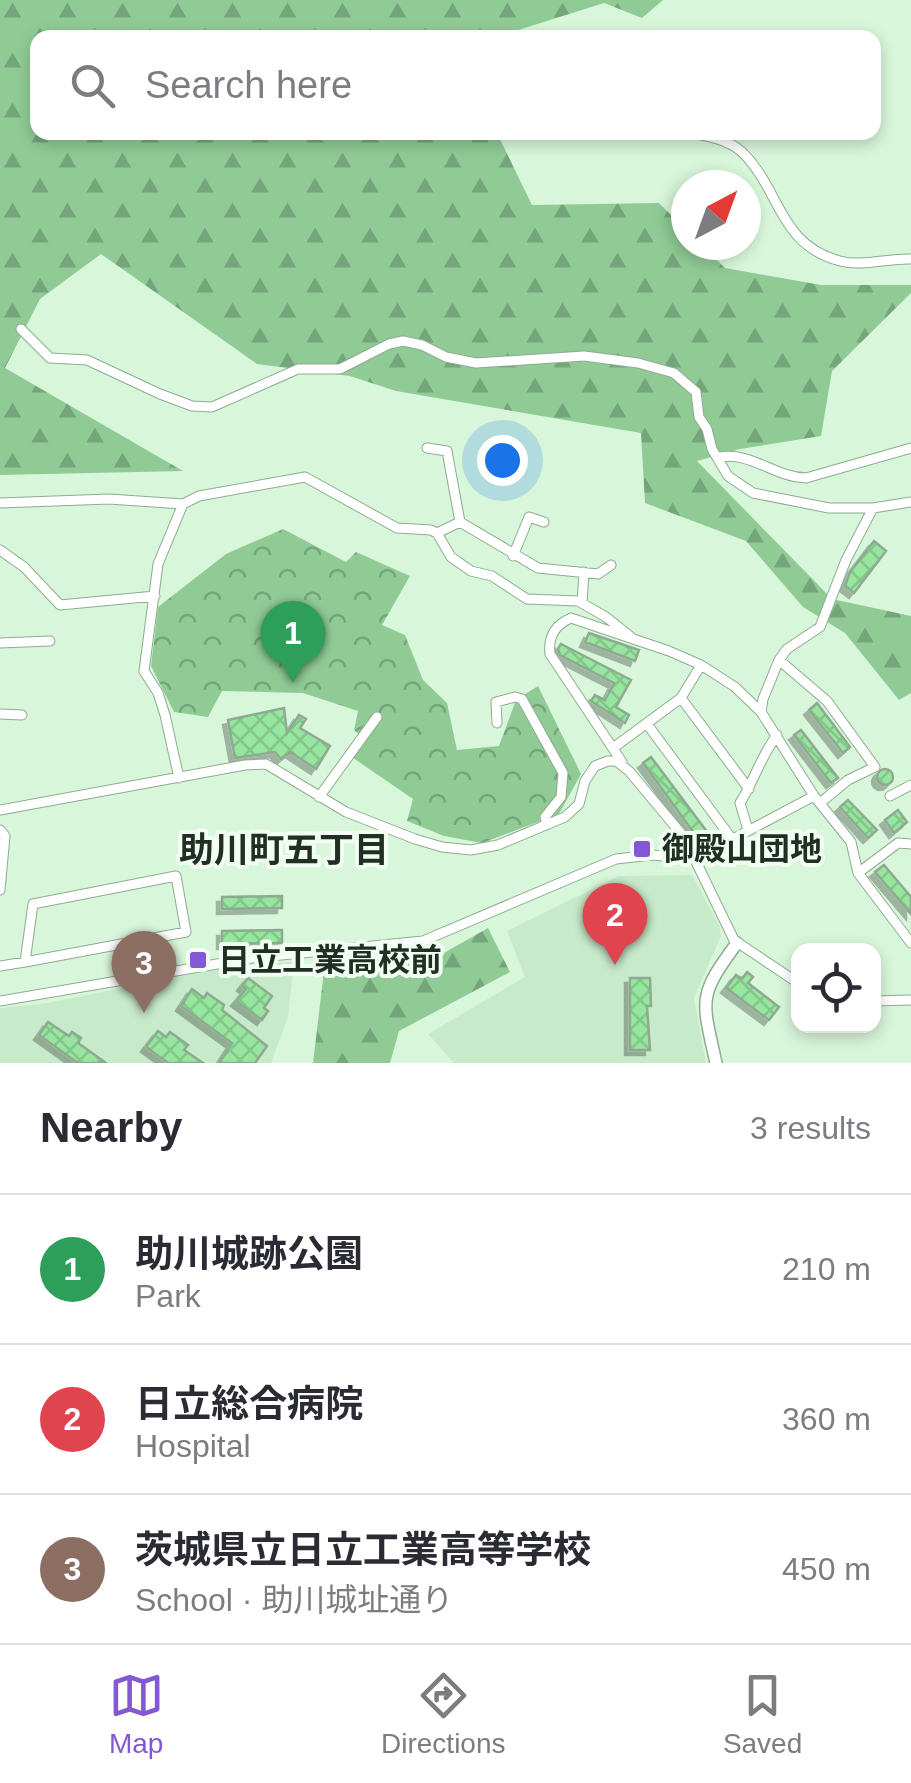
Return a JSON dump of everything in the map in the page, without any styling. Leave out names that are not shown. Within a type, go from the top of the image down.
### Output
[{"type":"street","points":[[718,140],[742,152],[787,226],[823,255],[846,263],[911,259]]},
{"type":"street","points":[[21,329],[50,358],[86,360],[160,394],[192,406],[212,408],[298,370],[340,368],[389,344],[404,341],[422,344],[446,357],[476,363],[584,356],[638,363],[674,373],[696,392],[699,417],[712,448],[728,476],[753,493],[829,508],[874,508],[911,502]]},
{"type":"street","points":[[426,448],[447,451],[460,522],[513,556],[538,568],[562,572],[598,574],[611,565]]},
{"type":"street","points":[[720,457],[738,454],[790,477],[806,478],[911,448]]},
{"type":"street","points":[[0,503],[109,499],[183,504],[199,496],[305,477],[398,528],[431,530],[451,558],[470,571],[492,576],[527,599],[582,603],[630,637]]},
{"type":"street","points":[[179,778],[166,714],[144,672],[158,564],[183,504]]},
{"type":"street","points":[[762,712],[763,698],[780,660],[787,650],[820,626],[846,560],[874,508]]},
{"type":"street","points":[[513,556],[529,517],[544,522]]},
{"type":"street","points":[[437,534],[460,522]]},
{"type":"street","points":[[0,550],[24,566],[60,605],[155,596]]},
{"type":"street","points":[[582,603],[584,572]]},
{"type":"street","points":[[791,979],[736,943],[679,830],[623,765],[554,663],[549,645],[556,628],[571,618],[701,665],[735,687],[762,712],[817,799],[851,842],[858,873],[911,943]]},
{"type":"street","points":[[0,643],[50,641]]},
{"type":"street","points":[[0,1000],[252,958],[422,941],[616,859],[652,855],[694,859],[875,766],[827,701],[780,660]]},
{"type":"street","points":[[614,748],[681,698],[701,665]]},
{"type":"street","points":[[681,698],[749,790]]},
{"type":"street","points":[[497,723],[496,702],[522,699],[561,764],[563,792],[545,817],[547,825]]},
{"type":"street","points":[[0,714],[22,715]]},
{"type":"street","points":[[319,797],[377,717]]},
{"type":"street","points":[[647,724],[732,839]]},
{"type":"street","points":[[748,830],[740,804],[776,735]]},
{"type":"street","points":[[0,810],[266,764],[346,812],[442,847],[470,850],[498,845],[575,810],[594,766],[608,761],[623,765]]},
{"type":"street","points":[[890,796],[911,785]]},
{"type":"street","points":[[0,830],[6,836],[0,890]]},
{"type":"street","points":[[858,873],[898,843],[911,844]]},
{"type":"street","points":[[0,966],[25,962],[186,932],[176,876],[32,904],[25,962]]},
{"type":"street","points":[[716,1063],[703,1002],[709,982],[736,943]]},
{"type":"street","points":[[881,1001],[911,1000]]},
{"type":"shaded area","points":[[692,875],[721,936],[694,998],[706,1063],[454,1063],[428,1034],[525,977],[507,931],[619,876]]},
{"type":"shaded area","points":[[294,962],[288,1017],[271,1063],[0,1063],[0,1008],[42,1004],[229,967]]},
{"type":"green space","points":[[0,0],[663,0],[642,18],[604,3],[518,30],[30,30],[30,140],[500,140],[532,205],[659,203],[671,215],[671,260],[717,260],[725,268],[821,285],[911,285],[911,293],[832,371],[821,436],[740,449],[697,461],[832,599],[911,616],[911,693],[899,700],[845,633],[803,607],[746,541],[645,503],[641,433],[396,391],[350,376],[257,364],[101,254],[40,299],[5,368],[183,471],[0,475]]},
{"type":"green space","points":[[283,529],[346,562],[356,552],[410,576],[382,625],[405,635],[423,680],[447,703],[457,750],[499,746],[516,700],[538,686],[581,774],[559,814],[482,843],[444,836],[407,821],[413,799],[346,753],[360,735],[354,730],[358,711],[303,693],[222,691],[208,717],[174,712],[151,666],[158,607],[226,554]]},
{"type":"green space","points":[[488,928],[510,972],[399,1031],[390,1063],[313,1063],[324,971],[442,954]]},
{"type":"building","points":[[874,541],[886,551],[854,593],[845,586],[850,572]]},
{"type":"building","points":[[589,633],[639,650],[635,661],[585,642]]},
{"type":"building","points":[[561,644],[631,680],[616,707],[629,715],[625,723],[591,701],[595,695],[605,700],[614,683],[560,655]]},
{"type":"building","points":[[817,703],[850,747],[843,753],[809,710]]},
{"type":"building","points":[[284,708],[287,733],[299,715],[306,719],[300,728],[330,746],[316,769],[290,752],[281,759],[275,752],[235,758],[228,720]]},
{"type":"building","points":[[801,730],[838,778],[831,783],[794,735]]},
{"type":"building","points":[[651,757],[711,837],[702,844],[643,763]]},
{"type":"building","points":[[885,769],[893,777],[885,785],[877,777]]},
{"type":"building","points":[[848,800],[877,830],[868,838],[840,807]]},
{"type":"building","points":[[898,810],[907,822],[894,833],[885,820]]},
{"type":"building","points":[[884,865],[911,897],[911,914],[875,872]]},
{"type":"building","points":[[282,896],[282,908],[222,909],[222,897]]},
{"type":"building","points":[[282,930],[282,943],[222,944],[222,931]]},
{"type":"building","points":[[747,972],[753,977],[748,983],[779,1007],[769,1020],[726,988],[736,975],[742,979]]},
{"type":"building","points":[[248,978],[272,996],[262,1020],[236,1001],[246,989],[242,986]]},
{"type":"building","points":[[630,978],[650,978],[650,1050],[630,1050]]},
{"type":"building","points":[[192,989],[204,998],[207,993],[224,1005],[222,1010],[267,1046],[255,1063],[219,1063],[232,1043],[181,1006]]},
{"type":"building","points":[[48,1022],[69,1036],[72,1032],[81,1038],[78,1043],[106,1063],[78,1063],[39,1035]]},
{"type":"building","points":[[158,1031],[166,1037],[170,1032],[188,1045],[184,1050],[203,1063],[168,1063],[146,1047]]},
{"type":"place","name":"助川城跡公園","points":[[293,683]]},
{"type":"place","name":"御殿山団地","points":[[642,849]]},
{"type":"place","name":"日立工業高校前","points":[[198,960]]},
{"type":"place","name":"日立総合病院","points":[[615,965]]},
{"type":"place","name":"茨城県立日立工業高等学校","points":[[144,1013]]},
{"type":"district","name":"助川町五丁目","points":[[284,850]]}]
